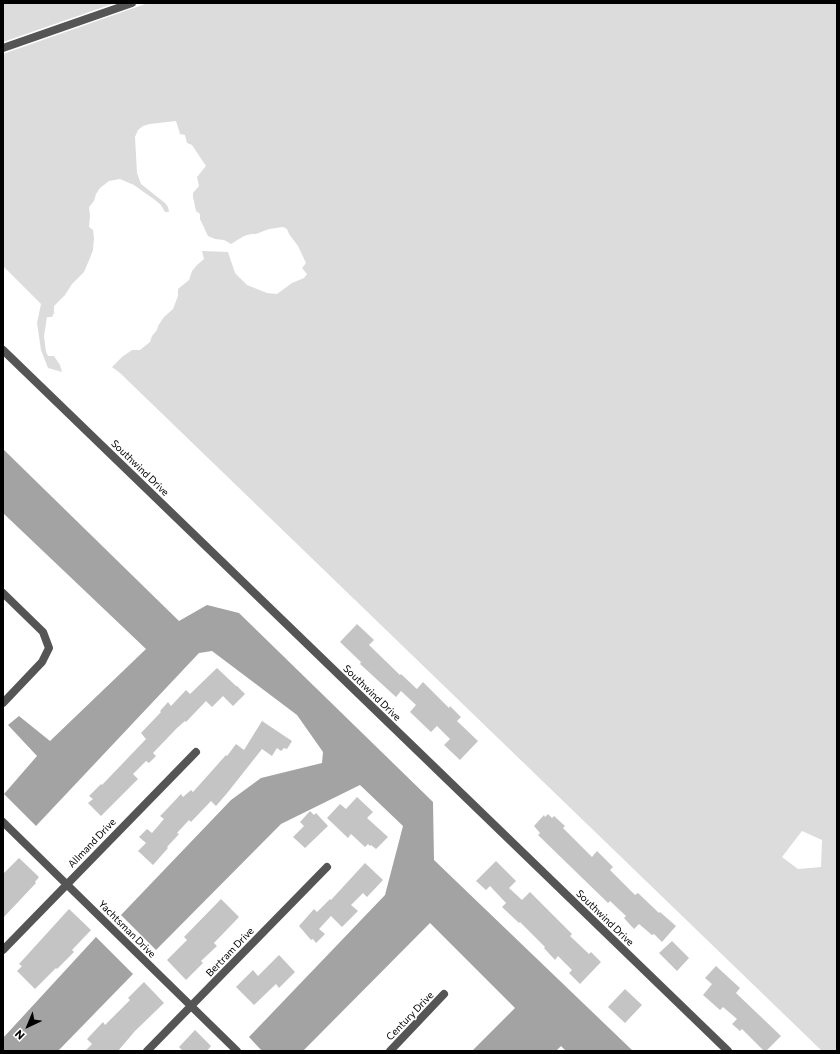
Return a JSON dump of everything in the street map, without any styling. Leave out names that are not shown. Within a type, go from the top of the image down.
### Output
[{"type":"street","points":[[3,48],[132,3]]},
{"type":"street","name":"Southwind Drive","points":[[3,350],[728,1051]]},
{"type":"street","points":[[3,593],[43,632],[49,648],[42,662],[3,703]]},
{"type":"street","name":"Allmand Drive","points":[[3,950],[196,752]]},
{"type":"street","name":"Yachtsman Drive","points":[[3,822],[237,1051]]},
{"type":"street","name":"Bertram Drive","points":[[148,1051],[327,867]]},
{"type":"street","name":"Century Drive","points":[[390,1051],[444,994]]},
{"type":"shaded area","points":[[3,3],[115,3],[3,42]]},
{"type":"shaded area","points":[[148,3],[837,3],[837,1051],[822,1051],[120,373],[112,367],[132,350],[140,350],[150,342],[164,317],[173,309],[178,296],[178,289],[189,280],[192,271],[204,259],[202,251],[228,252],[235,273],[247,285],[267,293],[277,294],[292,283],[304,278],[307,274],[302,268],[306,263],[298,246],[287,229],[283,227],[244,236],[231,244],[224,240],[215,239],[208,236],[200,219],[200,214],[196,211],[193,197],[193,193],[199,186],[197,177],[206,166],[192,145],[187,143],[185,135],[180,134],[176,121],[143,126],[138,130],[135,137],[137,173],[141,184],[165,203],[169,212],[165,212],[161,205],[134,185],[120,179],[109,181],[100,188],[94,201],[89,207],[89,227],[93,230],[94,238],[93,250],[90,258],[84,272],[54,306],[54,313],[52,317],[47,317],[44,336],[46,352],[48,356],[54,356],[60,365],[62,372],[48,368],[41,350],[37,323],[41,304],[3,266],[3,54]],"holes":[[[802,831],[822,840],[821,867],[798,869],[782,857]]]},
{"type":"shaded area","points":[[3,449],[179,621],[207,605],[239,613],[433,802],[434,860],[633,1051],[566,1051],[561,1046],[556,1051],[472,1051],[515,1008],[430,923],[303,1051],[262,1051],[249,1037],[385,895],[403,826],[360,785],[281,824],[156,950],[121,915],[231,800],[261,778],[322,763],[323,752],[297,715],[212,651],[199,653],[36,826],[4,794],[37,756],[8,725],[19,716],[50,741],[146,649],[3,513]]},
{"type":"shaded area","points":[[96,937],[133,974],[58,1051],[3,1051],[3,1038]]},
{"type":"building","points":[[357,624],[374,640],[369,645],[400,675],[401,674],[417,689],[423,682],[449,708],[450,706],[461,717],[457,721],[478,741],[460,760],[444,745],[450,739],[437,726],[431,732],[410,712],[416,705],[401,691],[396,697],[360,664],[361,662],[340,642]]},
{"type":"building","points":[[217,668],[245,694],[233,706],[223,696],[212,707],[206,701],[153,753],[156,756],[149,763],[146,761],[133,774],[138,779],[101,816],[88,803],[93,799],[89,796],[101,784],[102,785],[146,739],[141,733],[161,712],[160,711],[168,702],[171,706],[186,690],[190,694]]},
{"type":"building","points":[[262,721],[292,741],[287,749],[284,748],[281,751],[277,748],[272,756],[262,749],[216,806],[211,801],[191,822],[189,820],[177,833],[179,834],[153,865],[138,851],[146,843],[139,837],[147,829],[152,833],[164,819],[160,816],[181,794],[183,797],[191,790],[193,792],[226,755],[227,756],[236,744],[244,750]]},
{"type":"building","points":[[357,797],[373,812],[367,818],[388,837],[376,849],[368,844],[365,847],[351,834],[348,838],[327,818],[340,804],[346,809]]},
{"type":"building","points":[[310,811],[314,815],[316,813],[328,826],[305,848],[293,837],[304,826],[300,822]]},
{"type":"building","points":[[548,814],[552,818],[554,816],[565,826],[563,828],[592,857],[597,851],[613,867],[610,870],[635,895],[638,893],[659,913],[660,912],[676,926],[662,942],[654,934],[652,935],[639,924],[634,929],[624,918],[626,916],[610,901],[608,903],[538,835],[540,833],[534,826],[544,815],[545,817]]},
{"type":"building","points":[[19,858],[39,877],[35,882],[36,883],[3,918],[3,874]]},
{"type":"building","points":[[496,861],[516,881],[509,888],[522,900],[530,892],[572,934],[570,936],[589,954],[591,952],[601,962],[580,984],[569,973],[572,970],[558,956],[555,960],[544,948],[545,947],[520,922],[519,923],[502,907],[506,903],[490,886],[486,890],[476,881]]},
{"type":"building","points":[[365,863],[383,880],[367,897],[363,893],[351,905],[358,911],[342,927],[331,916],[319,929],[325,934],[316,943],[313,939],[311,940],[299,926],[314,909],[317,912],[330,899],[331,900]]},
{"type":"building","points":[[221,899],[239,917],[214,943],[217,946],[201,961],[203,963],[186,980],[167,960],[187,940],[184,937]]},
{"type":"building","points":[[69,909],[91,930],[72,950],[74,952],[35,989],[17,971],[22,966],[19,964]]},
{"type":"building","points":[[672,941],[689,958],[677,971],[659,953]]},
{"type":"building","points":[[279,955],[295,972],[279,988],[276,984],[254,1005],[236,987],[253,970],[258,976]]},
{"type":"building","points":[[716,966],[740,988],[736,993],[781,1036],[766,1051],[764,1051],[742,1029],[740,1031],[732,1024],[737,1019],[723,1007],[720,1010],[703,995],[712,984],[705,978]]},
{"type":"building","points":[[144,982],[164,1003],[135,1031],[118,1051],[85,1051],[92,1044],[87,1039],[103,1022],[105,1025],[130,1000],[128,998]]},
{"type":"building","points":[[625,989],[642,1005],[625,1023],[608,1007]]},
{"type":"building","points":[[195,1030],[211,1046],[207,1051],[183,1051],[179,1047]]}]
